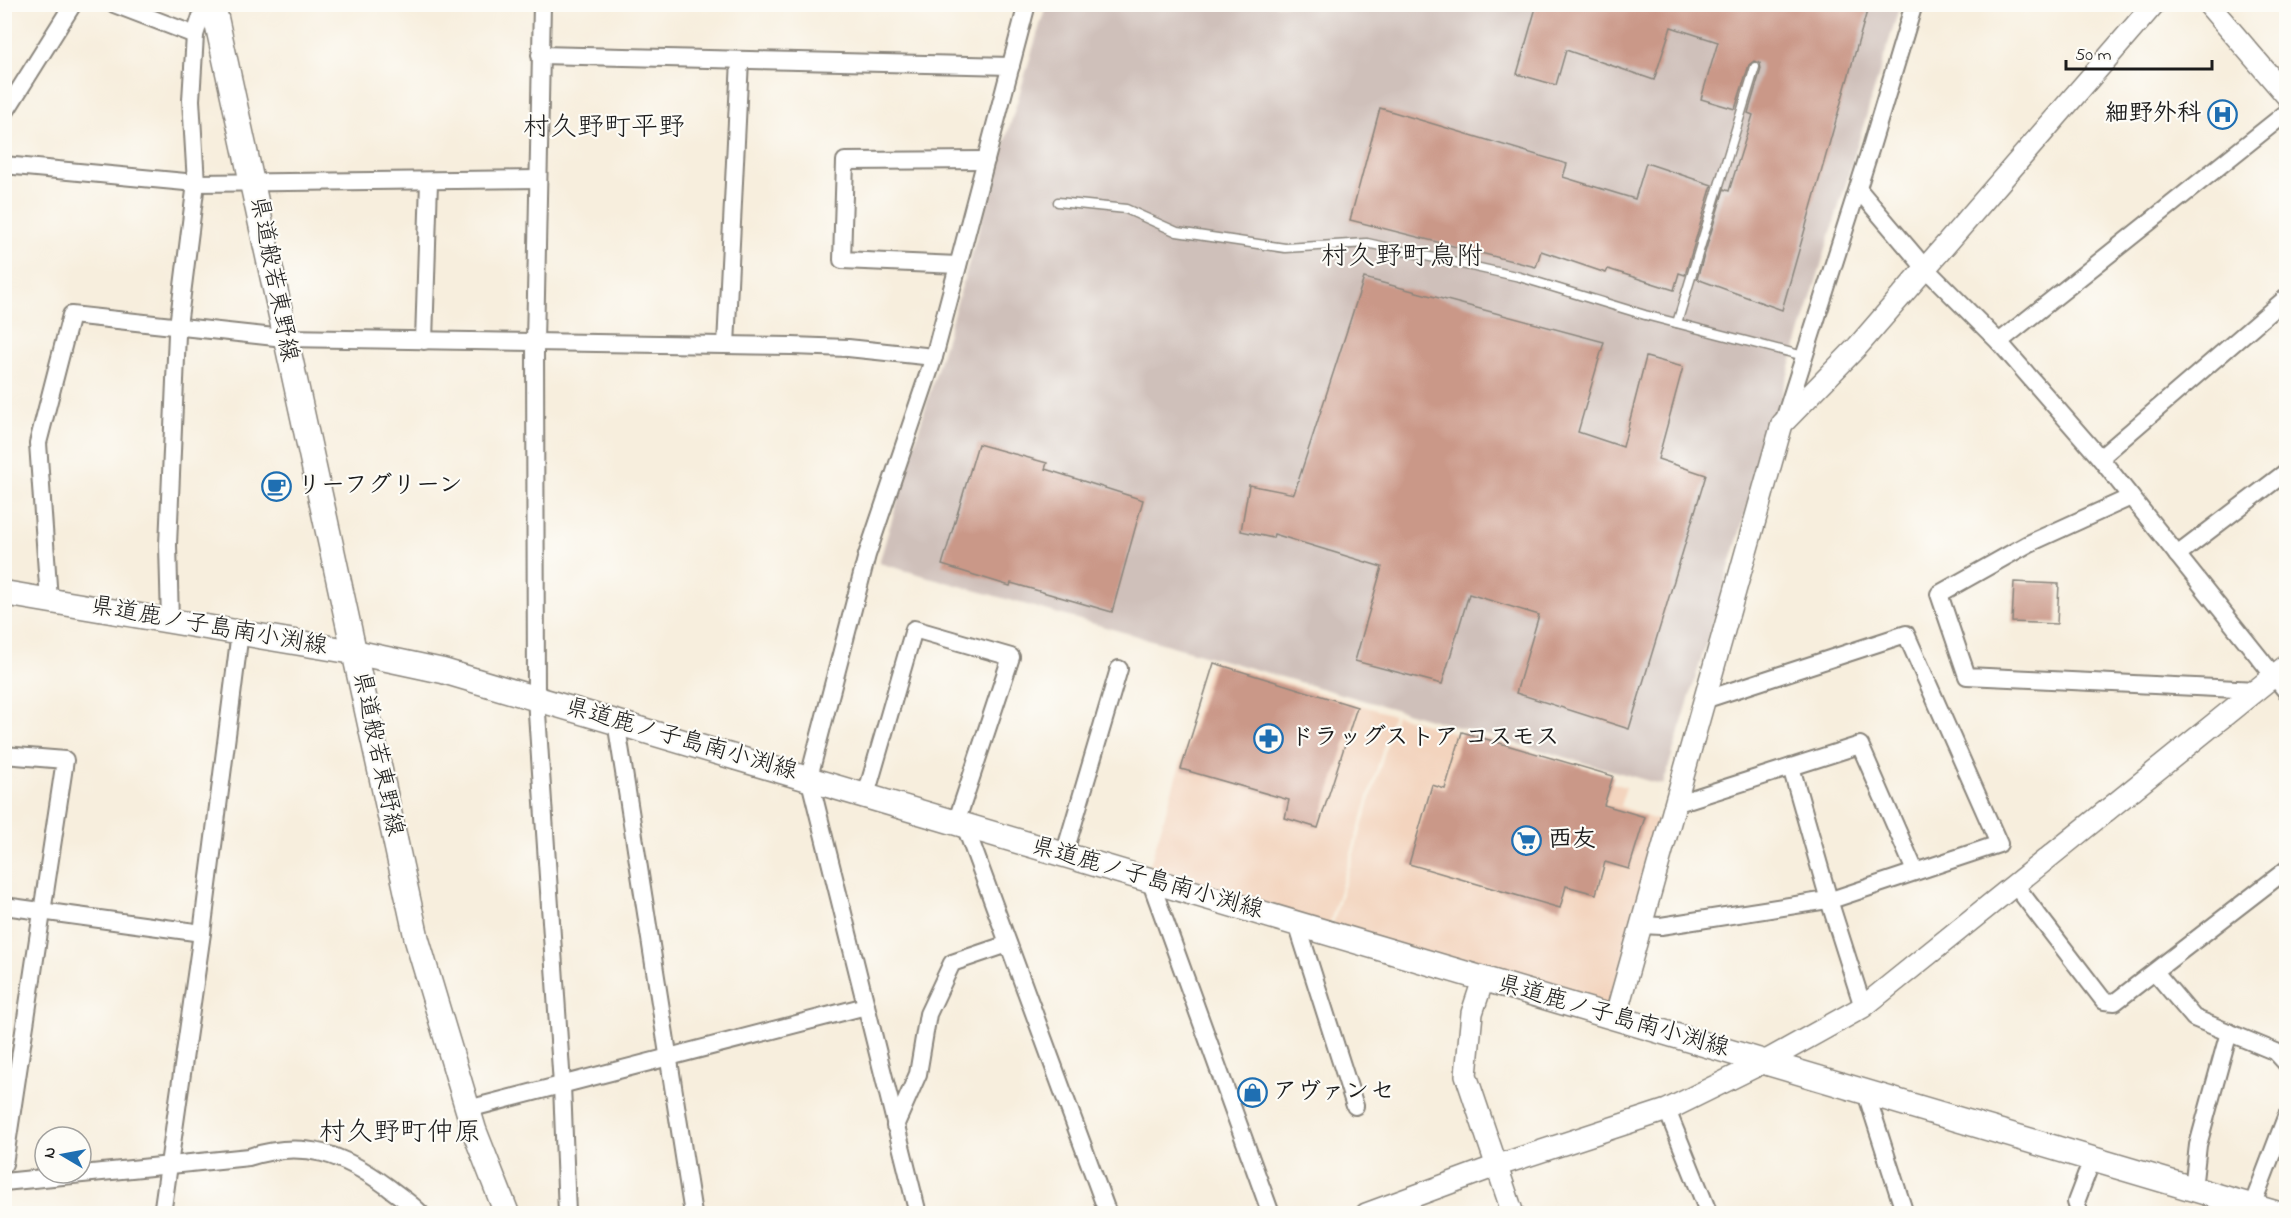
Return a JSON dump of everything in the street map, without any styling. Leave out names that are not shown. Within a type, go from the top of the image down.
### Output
[{"type":"main road","name":"県道般若東野線","points":[[213,4],[254,180],[284,338],[417,940],[468,1109],[507,1214]]},
{"type":"main road","name":"県道鹿ノ子島南小渕線","points":[[4,593],[354,652],[443,671],[809,777],[960,825],[1766,1061],[1866,1093],[2278,1214]]},
{"type":"street","points":[[4,114],[73,4]]},
{"type":"street","points":[[114,4],[195,35]]},
{"type":"street","points":[[170,621],[168,545],[178,326],[196,183],[191,100],[195,35],[205,4]]},
{"type":"street","points":[[542,4],[535,343],[536,698],[562,1085],[567,1214]]},
{"type":"street","points":[[918,1214],[809,777],[867,555],[934,357],[1027,4]]},
{"type":"street","points":[[1615,1018],[1782,424],[1858,189],[1914,4]]},
{"type":"street","points":[[1782,424],[1925,268],[2154,4]]},
{"type":"street","points":[[2208,4],[2286,95]]},
{"type":"street","points":[[540,56],[1011,66]]},
{"type":"street","points":[[726,345],[740,60]]},
{"type":"street","points":[[1999,342],[2286,113]]},
{"type":"street","points":[[958,265],[842,260],[845,161],[986,160]]},
{"type":"street","points":[[4,165],[196,183],[254,180],[538,179]]},
{"type":"street","points":[[423,341],[429,181]]},
{"type":"street","points":[[1366,1214],[1496,1166],[1667,1110],[1766,1061],[1863,1007],[2257,690],[2283,678],[2177,555],[2100,458],[1999,342],[1925,268],[1858,189]]},
{"type":"street","points":[[2100,458],[2286,298]]},
{"type":"street","points":[[49,600],[38,443],[71,315],[284,338],[848,348],[934,357]]},
{"type":"street","points":[[1804,356],[1820,385]]},
{"type":"street","points":[[2177,555],[2286,472]]},
{"type":"street","points":[[2131,497],[2028,544],[1939,594],[1967,676],[2257,690]]},
{"type":"street","points":[[866,795],[914,629],[1011,657],[960,825],[1008,944],[1108,1214]]},
{"type":"street","points":[[162,1214],[202,933],[240,632]]},
{"type":"street","points":[[1641,925],[1661,926],[1829,900],[1998,844],[1906,633],[1704,700]]},
{"type":"street","points":[[1065,855],[1119,669]]},
{"type":"street","points":[[616,722],[693,1214]]},
{"type":"street","points":[[1675,804],[1860,745],[1915,871]]},
{"type":"street","points":[[4,755],[65,760],[4,1164]]},
{"type":"street","points":[[1791,767],[1829,900],[1863,1007]]},
{"type":"street","points":[[2015,885],[2104,1001],[2115,1002],[2286,870]]},
{"type":"street","points":[[1150,880],[1271,1214]]},
{"type":"street","points":[[4,906],[202,933]]},
{"type":"street","points":[[1297,924],[1355,1106]]},
{"type":"street","points":[[895,1126],[918,1074],[928,1014],[952,963],[1008,944]]},
{"type":"street","points":[[2155,972],[2194,1018],[2276,1052],[2286,1063]]},
{"type":"street","points":[[1483,980],[1472,1013],[1466,1075],[1513,1214]]},
{"type":"street","points":[[468,1109],[866,1006]]},
{"type":"street","points":[[2193,1189],[2198,1145],[2229,1032]]},
{"type":"street","points":[[1866,1093],[1905,1214]]},
{"type":"street","points":[[1667,1110],[1709,1214]]},
{"type":"street","points":[[2252,1206],[2286,1117]]},
{"type":"street","points":[[4,1182],[249,1157],[274,1149],[311,1150],[341,1157],[366,1171],[421,1214]]},
{"type":"street","points":[[2080,1214],[2076,1202],[2092,1160]]},
{"type":"lane","points":[[1677,323],[1755,67]]},
{"type":"lane","points":[[1058,202],[1126,209],[1177,232],[1286,248],[1367,243],[1520,277],[1677,323],[1804,356]]},
{"type":"shaded area","points":[[1046,5],[1900,5],[1663,785],[879,563]]},
{"type":"shaded area","points":[[1211,660],[1393,715],[1328,929],[1147,875]]},
{"type":"shaded area","points":[[1396,715],[1626,787],[1620,806],[1663,823],[1609,1010],[1331,930]]},
{"type":"building","points":[[1537,4],[1869,4],[1782,310],[1697,279],[1724,189],[1729,191],[1753,115],[1748,113],[1761,69],[1760,63],[1754,61],[1749,65],[1735,109],[1701,99],[1718,42],[1671,27],[1654,80],[1566,50],[1556,85],[1517,74]]},
{"type":"building","points":[[1380,108],[1567,164],[1563,177],[1635,199],[1646,163],[1712,185],[1685,275],[1679,273],[1674,290],[1608,269],[1606,273],[1541,251],[1536,267],[1350,220]]},
{"type":"building","points":[[1364,278],[1604,342],[1578,432],[1623,447],[1646,357],[1683,367],[1658,459],[1706,475],[1629,729],[1516,693],[1539,615],[1469,594],[1442,684],[1355,661],[1382,567],[1274,534],[1273,538],[1241,531],[1249,485],[1294,494]]},
{"type":"building","points":[[978,444],[1047,463],[1045,469],[1143,500],[1112,612],[1011,583],[1010,586],[942,565]]},
{"type":"building","points":[[2014,582],[2059,584],[2057,624],[2012,622]]},
{"type":"building","name":"ドラッグストア コスモス","points":[[1214,663],[1357,707],[1318,828],[1285,818],[1289,800],[1181,769]]},
{"type":"building","name":"西友","points":[[1462,732],[1613,776],[1604,805],[1645,817],[1629,869],[1605,862],[1596,894],[1566,886],[1560,908],[1409,864],[1432,785],[1445,789]]},
{"type":"place","name":"細野外科","points":[[2222,114]]},
{"type":"place","name":"リーフグリーン","points":[[276,486]]},
{"type":"place","name":"ドラッグストア コスモス","points":[[1269,738]]},
{"type":"place","name":"西友","points":[[1527,840]]},
{"type":"place","name":"アヴァンセ","points":[[1252,1092]]},
{"type":"district","name":"村久野町平野","points":[[604,128]]},
{"type":"district","name":"村久野町鳥附","points":[[1402,257]]},
{"type":"district","name":"村久野町仲原","points":[[400,1133]]}]
